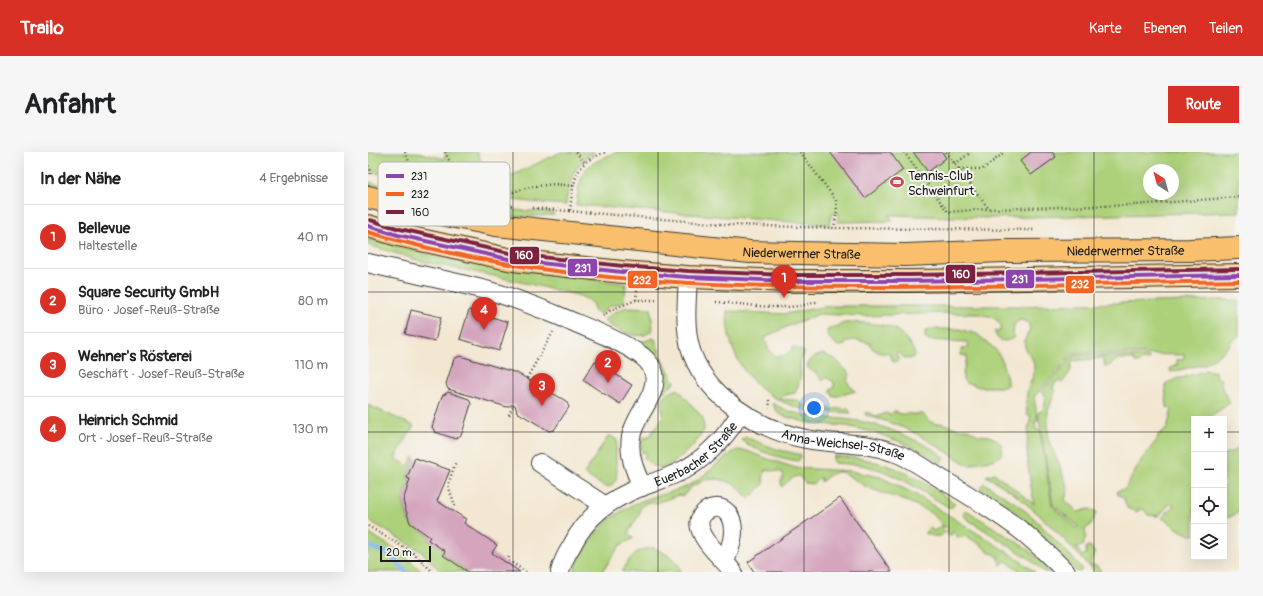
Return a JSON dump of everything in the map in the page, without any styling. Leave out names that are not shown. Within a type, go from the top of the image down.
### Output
[{"type":"main road","name":"Niederwerrner Straße","points":[[368,197],[378,199]]},
{"type":"main road","name":"Niederwerrner Straße","points":[[368,226],[398,235],[513,260],[622,272],[688,277],[786,281],[910,281],[1239,276]]},
{"type":"main road","name":"Niederwerrner Straße","points":[[505,226],[750,252],[874,255],[1003,251],[1182,250],[1239,248]]},
{"type":"main road","points":[[688,277],[690,246]]},
{"type":"street","points":[[368,263],[490,291],[531,304],[593,331]]},
{"type":"street","name":"Anna-Weichsel-Straße","points":[[688,277],[686,312],[690,348],[695,359],[711,384],[722,396],[741,412],[761,424],[792,436],[818,441],[868,445],[893,452],[910,459],[1002,516],[1020,529],[1066,572]]},
{"type":"street","name":"Euerbacher Straße","points":[[593,331],[641,356],[651,365],[654,372],[651,393],[636,421],[631,436],[631,458],[642,487]]},
{"type":"street","name":"Euerbacher Straße","points":[[560,572],[562,564],[584,524],[604,505],[622,495],[677,474],[700,459],[722,439],[741,412]]},
{"type":"street","points":[[540,463],[604,505]]},
{"type":"path","points":[[404,152],[409,162]]},
{"type":"path","points":[[446,152],[450,162]]},
{"type":"path","points":[[576,152],[585,163]]},
{"type":"path","points":[[570,210],[574,186],[579,170],[585,163],[605,152]]},
{"type":"path","points":[[800,152],[836,200],[837,210],[834,228]]},
{"type":"path","points":[[904,152],[948,212],[988,209],[1134,204],[1239,197]]},
{"type":"path","points":[[946,152],[988,209]]},
{"type":"path","points":[[955,164],[971,152]]},
{"type":"path","points":[[959,169],[983,169],[1005,152]]},
{"type":"path","points":[[368,166],[371,171],[370,176],[368,175]]},
{"type":"path","points":[[510,192],[530,187],[554,184],[574,186]]},
{"type":"path","points":[[510,205],[516,206]]},
{"type":"path","points":[[530,208],[570,210],[733,225],[834,228],[1041,230]]},
{"type":"path","points":[[636,300],[637,284]]},
{"type":"path","points":[[593,331],[601,318],[611,310],[636,300],[656,300]]},
{"type":"path","points":[[716,302],[723,302]]},
{"type":"path","points":[[527,378],[562,317]]},
{"type":"path","points":[[509,414],[513,405]]},
{"type":"path","points":[[455,506],[448,485],[456,461]]},
{"type":"path","points":[[368,526],[412,552],[433,572]]},
{"type":"path","points":[[509,558],[508,560],[526,572]]},
{"type":"green space","points":[[368,152],[417,152],[444,159],[446,152],[477,152],[482,162],[378,162],[378,173],[368,170]]},
{"type":"green space","points":[[561,152],[595,152],[582,162],[573,174],[568,189],[566,205],[510,199],[510,176]]},
{"type":"green space","name":"Tennis-Club Schweinfurt","points":[[616,152],[1239,152],[1239,212],[990,218],[889,215],[893,221],[837,222],[839,213],[832,213],[829,225],[576,205],[582,176],[585,170],[596,162]]},
{"type":"green space","points":[[368,182],[378,184],[378,188],[368,185]]},
{"type":"green space","points":[[510,210],[552,212],[554,215],[518,217],[510,215]]},
{"type":"green space","points":[[368,239],[449,259],[626,284],[624,302],[610,306],[601,314],[595,312],[592,303],[581,296],[499,277],[424,262],[368,245]]},
{"type":"green space","points":[[1239,300],[1239,336],[1230,342],[1230,345],[1220,354],[1205,364],[1171,372],[1170,368],[1177,365],[1177,359],[1183,359],[1185,355],[1073,353],[1034,397],[1038,421],[1035,421],[1036,430],[1040,430],[1052,506],[1077,528],[1078,526],[1053,505],[1038,413],[1044,409],[1046,396],[1041,392],[1074,355],[1149,357],[1149,360],[1138,363],[1133,359],[1118,359],[1109,366],[1105,367],[1103,358],[1073,361],[1071,371],[1062,383],[1059,381],[1055,383],[1053,387],[1055,392],[1048,411],[1048,439],[1068,489],[1065,500],[1078,512],[1089,509],[1097,512],[1090,526],[1085,529],[1086,536],[1083,546],[1076,547],[1082,556],[1086,554],[1086,547],[1091,547],[1095,554],[1091,560],[1091,566],[1094,565],[1100,569],[1100,572],[1095,572],[1057,532],[1030,507],[1002,485],[986,476],[994,473],[1034,504],[1027,449],[1027,438],[1031,416],[1027,415],[1026,407],[1028,390],[1034,369],[1032,360],[1025,346],[1026,336],[1030,329],[1028,322],[1020,320],[1014,324],[1013,338],[1004,341],[997,337],[995,331],[1000,331],[1001,325],[993,317],[978,314],[947,313],[864,316],[819,314],[767,336],[765,340],[768,348],[776,356],[783,356],[793,347],[805,352],[800,362],[801,375],[795,393],[781,396],[781,399],[796,400],[803,405],[816,408],[842,408],[844,410],[847,407],[851,413],[818,412],[805,410],[783,402],[756,384],[737,359],[728,328],[727,311],[785,314],[833,306],[1016,306]]},
{"type":"green space","points":[[626,307],[651,308],[653,330],[640,336],[629,334],[611,326],[604,320],[613,313]]},
{"type":"green space","points":[[845,323],[862,323],[890,327],[898,331],[905,338],[915,355],[908,359],[903,357],[900,353],[896,354],[897,357],[900,358],[897,362],[893,361],[889,353],[880,353],[873,349],[869,343],[857,340],[847,341],[845,345],[838,346],[828,337],[827,330]]},
{"type":"green space","points":[[929,329],[959,329],[977,334],[995,349],[1001,358],[1007,385],[1004,387],[979,387],[966,383],[963,380],[963,377],[967,356],[961,355],[961,349],[969,348],[967,342],[927,340],[925,337],[925,332]]},
{"type":"green space","points":[[652,338],[655,339],[663,361],[675,382],[663,392],[661,392],[637,343]]},
{"type":"green space","points":[[823,354],[835,359],[850,374],[847,380],[849,385],[856,391],[834,397],[829,391],[834,387],[834,382],[827,378],[822,381],[818,375],[807,367],[813,358]]},
{"type":"green space","points":[[1207,370],[1216,372],[1216,376],[1220,379],[1223,391],[1230,403],[1210,416],[1191,416],[1191,534],[1185,533],[1162,518],[1174,505],[1170,503],[1159,516],[1148,515],[1145,510],[1138,509],[1138,512],[1127,508],[1123,497],[1118,495],[1117,491],[1125,489],[1142,459],[1157,440],[1158,435],[1167,429],[1172,409],[1167,407],[1165,384],[1171,381],[1172,382],[1177,378],[1182,378]]},
{"type":"green space","points":[[678,389],[703,418],[704,430],[693,446],[670,467],[662,468],[652,465],[644,457],[647,453],[642,453],[640,439],[649,437],[664,416],[662,402],[666,396]]},
{"type":"green space","points":[[773,403],[804,415],[848,419],[882,427],[897,432],[937,451],[945,459],[941,463],[909,445],[876,433],[847,426],[810,423],[787,417],[779,414],[772,404]]},
{"type":"green space","points":[[368,405],[414,426],[395,458],[408,466],[413,457],[415,458],[407,478],[410,479],[403,501],[406,513],[410,523],[430,537],[428,540],[445,551],[443,555],[468,572],[441,572],[422,552],[368,520]]},
{"type":"green space","points":[[894,411],[901,414],[923,414],[931,422],[936,424],[940,423],[960,429],[968,429],[978,435],[990,436],[1001,444],[1003,451],[999,457],[993,460],[978,462],[969,466],[913,432],[865,415],[866,412],[873,414],[873,416],[876,417],[886,413],[890,415]]},
{"type":"green space","points":[[609,435],[617,440],[617,472],[615,481],[608,487],[603,486],[584,474]]},
{"type":"green space","points":[[745,437],[776,449],[801,455],[800,459],[798,461],[791,460],[762,451],[742,440]]},
{"type":"green space","points":[[1239,446],[1239,512],[1227,518],[1227,453],[1235,451]]},
{"type":"green space","points":[[737,450],[747,451],[796,468],[850,471],[880,477],[913,493],[1012,555],[1035,572],[1022,572],[1006,561],[1001,565],[998,559],[999,557],[989,553],[981,545],[966,536],[958,538],[955,533],[952,532],[951,536],[948,535],[946,532],[948,529],[947,527],[943,526],[945,532],[940,536],[924,533],[930,528],[934,531],[941,526],[938,519],[931,513],[909,502],[867,487],[843,473],[837,472],[821,482],[821,478],[819,478],[813,484],[805,483],[799,476],[797,476],[782,487],[781,482],[784,476],[783,473],[765,470],[763,478],[764,484],[749,499],[735,484],[719,479],[705,480],[691,487],[683,496],[679,495],[656,503],[646,503],[640,508],[639,515],[628,533],[634,538],[620,545],[602,572],[574,572],[585,548],[602,527],[612,518],[635,504],[688,486]]},
{"type":"green space","points":[[833,456],[850,457],[887,465],[917,479],[955,503],[950,508],[905,481],[881,470],[862,465],[834,463]]},
{"type":"green space","points":[[984,483],[1017,504],[1035,519],[1081,567],[1081,571],[1077,572],[1014,510],[980,488]]},
{"type":"green space","points":[[966,510],[1026,548],[1054,572],[1044,572],[1027,557],[967,519],[963,514]]},
{"type":"green space","points":[[368,533],[402,553],[422,572],[368,572]]},
{"type":"green space","points":[[654,548],[667,554],[674,560],[681,572],[622,572],[634,554],[642,550]]},
{"type":"building","points":[[830,152],[890,152],[903,170],[865,198]]},
{"type":"building","name":"Tennis-Club Schweinfurt","points":[[913,152],[942,152],[946,158],[928,172]]},
{"type":"building","points":[[1031,152],[1052,152],[1056,157],[1031,175],[1020,161]]},
{"type":"building","points":[[411,310],[441,317],[435,341],[405,334]]},
{"type":"building","points":[[469,310],[508,322],[499,351],[460,339]]},
{"type":"building","points":[[460,356],[517,373],[566,401],[569,407],[554,430],[549,431],[517,412],[515,405],[507,407],[448,389],[446,384],[454,359]]},
{"type":"building","points":[[595,361],[632,385],[620,404],[583,380]]},
{"type":"building","points":[[448,392],[469,399],[471,404],[461,435],[456,439],[435,432],[432,427],[442,396]]},
{"type":"building","points":[[415,458],[450,470],[437,501],[466,519],[464,523],[497,545],[492,553],[520,572],[468,572],[443,555],[445,551],[428,540],[430,537],[410,523],[403,501],[410,479],[407,478]]},
{"type":"building","points":[[840,498],[892,572],[754,572],[748,562]]},
{"type":"waterway","points":[[368,546],[389,554],[406,572]]},
{"type":"transit line","name":"160","points":[[370,220],[378,222]]},
{"type":"transit line","name":"231","points":[[368,226],[398,235],[513,260],[622,272],[688,277],[786,281],[910,281],[1239,275]]},
{"type":"transit line","name":"160","points":[[390,226],[514,254],[623,266],[688,271],[786,275],[910,275],[1239,269]]},
{"type":"transit line","name":"232","points":[[368,232],[428,248],[490,261],[614,278],[677,282],[802,287],[865,287],[1005,286],[1239,281]]},
{"type":"place","name":"Tennis-Club Schweinfurt","points":[[897,182]]},
{"type":"place","name":"Bellevue","points":[[784,298]]},
{"type":"place","name":"Heinrich Schmid","points":[[484,330]]},
{"type":"place","name":"Square Security GmbH","points":[[608,383]]},
{"type":"place","name":"Wehner's Rösterei","points":[[542,406]]}]
